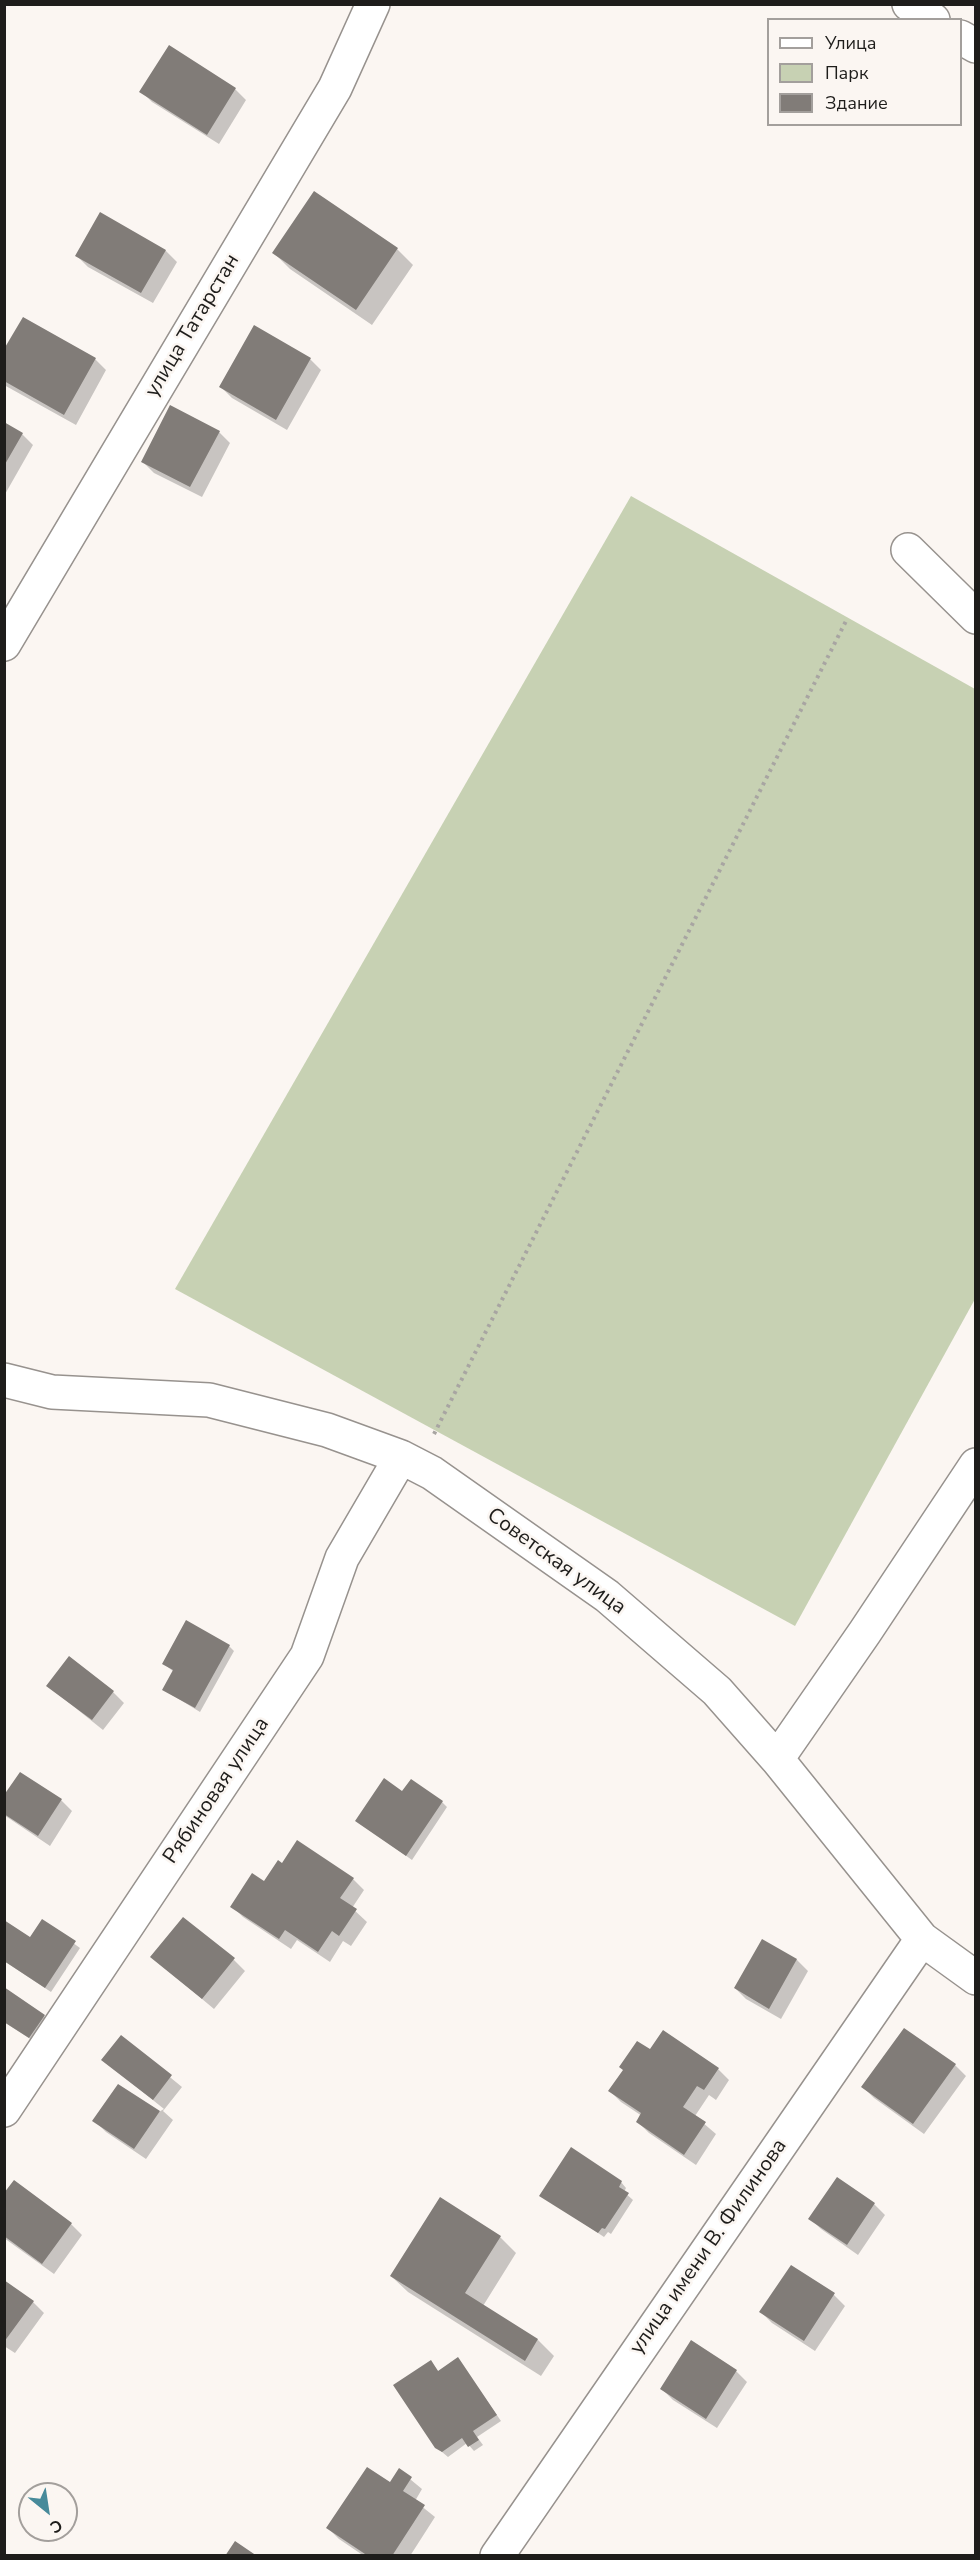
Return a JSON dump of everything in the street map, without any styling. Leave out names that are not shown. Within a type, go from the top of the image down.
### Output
[{"type":"street","name":"улица Татарстан","points":[[4,644],[334,88],[373,4]]},
{"type":"street","points":[[909,4],[930,18]]},
{"type":"street","points":[[962,38],[975,46]]},
{"type":"street","points":[[908,550],[975,617]]},
{"type":"street","name":"Советская улица","points":[[4,1380],[52,1392],[208,1400],[327,1430],[400,1457],[432,1473],[608,1596],[717,1691],[777,1759],[922,1939],[975,1978]]},
{"type":"street","name":"Рябиновая улица","points":[[4,2110],[307,1656],[342,1558],[400,1457]]},
{"type":"street","points":[[777,1759],[865,1632],[975,1466]]},
{"type":"street","name":"улица имени В. Филинова","points":[[497,2556],[922,1939]]},
{"type":"path","points":[[432,1473],[435,1430],[846,621]]},
{"type":"green space","points":[[631,496],[975,689],[975,1299],[795,1626],[175,1289]]},
{"type":"building","points":[[169,45],[236,88],[207,135],[139,92]]},
{"type":"building","points":[[314,191],[398,248],[356,310],[272,253]]},
{"type":"building","points":[[100,212],[166,250],[141,293],[75,256]]},
{"type":"building","points":[[23,317],[96,358],[64,415],[4,381],[4,349]]},
{"type":"building","points":[[254,325],[311,358],[276,420],[219,387]]},
{"type":"building","points":[[170,405],[220,431],[190,487],[141,462]]},
{"type":"building","points":[[4,422],[23,433],[4,466]]},
{"type":"building","points":[[186,1620],[230,1645],[195,1708],[162,1690],[173,1670],[162,1664]]},
{"type":"building","points":[[69,1656],[114,1691],[92,1720],[46,1686]]},
{"type":"building","points":[[20,1772],[62,1799],[38,1836],[4,1814],[4,1795]]},
{"type":"building","points":[[384,1778],[402,1791],[411,1779],[443,1801],[406,1856],[355,1821]]},
{"type":"building","points":[[297,1840],[354,1878],[340,1898],[357,1909],[339,1936],[332,1931],[318,1952],[285,1930],[279,1939],[230,1907],[252,1873],[264,1881],[278,1860],[282,1863]]},
{"type":"building","points":[[183,1917],[235,1958],[202,1999],[150,1957]]},
{"type":"building","points":[[42,1919],[76,1941],[45,1988],[4,1961],[4,1920],[30,1937]]},
{"type":"building","points":[[762,1939],[797,1959],[769,2009],[734,1988]]},
{"type":"building","points":[[4,1987],[45,2015],[29,2038],[4,2022]]},
{"type":"building","points":[[904,2028],[956,2064],[913,2124],[861,2087]]},
{"type":"building","points":[[663,2030],[719,2068],[704,2090],[697,2086],[683,2107],[706,2122],[684,2155],[636,2122],[641,2113],[608,2091],[623,2070],[619,2067],[637,2041],[650,2049]]},
{"type":"building","points":[[121,2035],[172,2075],[153,2100],[101,2060]]},
{"type":"building","points":[[118,2084],[160,2111],[134,2149],[92,2121]]},
{"type":"building","points":[[571,2147],[622,2181],[619,2187],[629,2193],[605,2229],[602,2228],[598,2233],[539,2196]]},
{"type":"building","points":[[837,2177],[875,2203],[847,2245],[808,2219]]},
{"type":"building","points":[[14,2180],[72,2223],[42,2264],[4,2236],[4,2193]]},
{"type":"building","points":[[440,2197],[501,2236],[465,2293],[538,2339],[525,2361],[390,2276]]},
{"type":"building","points":[[791,2265],[835,2293],[804,2341],[759,2312]]},
{"type":"building","points":[[4,2280],[34,2301],[4,2342]]},
{"type":"building","points":[[691,2340],[737,2370],[706,2419],[660,2389]]},
{"type":"building","points":[[458,2357],[497,2415],[473,2431],[479,2440],[468,2447],[462,2438],[442,2452],[435,2448],[393,2385],[431,2360],[438,2371]]},
{"type":"building","points":[[367,2467],[390,2482],[399,2468],[412,2477],[403,2491],[425,2505],[392,2556],[368,2556],[326,2528]]},
{"type":"building","points":[[235,2541],[257,2556],[225,2556]]}]
